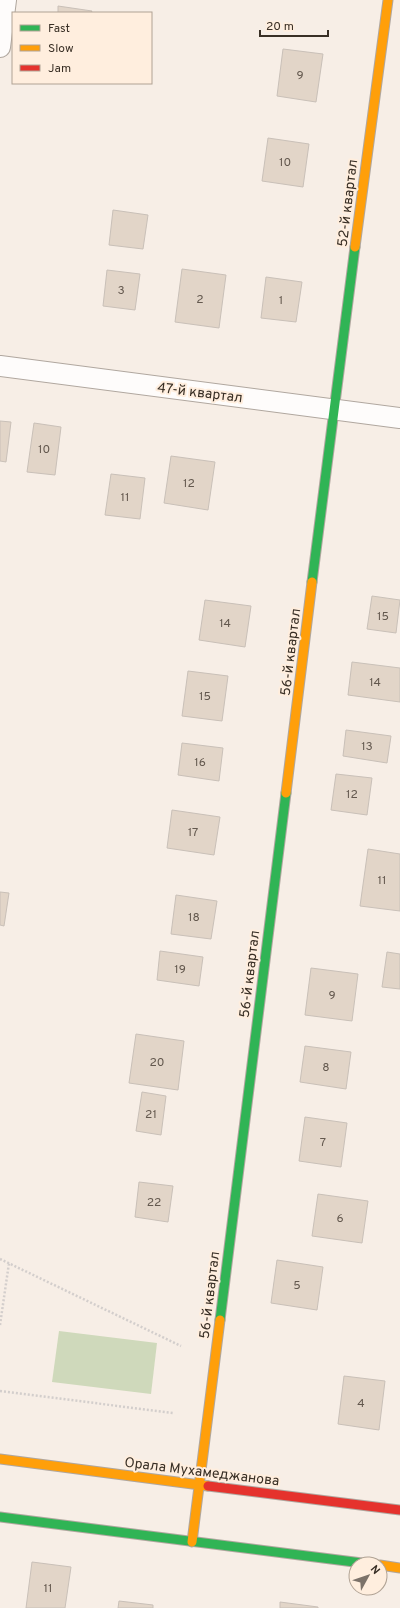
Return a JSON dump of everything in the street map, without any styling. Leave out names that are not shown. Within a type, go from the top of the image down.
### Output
[{"type":"street","points":[[0,47],[6,0]]},
{"type":"street","name":"52-й квартал","points":[[334,409],[388,0]]},
{"type":"street","name":"47-й квартал","points":[[0,366],[400,418]]},
{"type":"street","name":"56-й квартал","points":[[192,1542],[334,409]]},
{"type":"street","name":"Орала Мухамеджанова","points":[[0,1459],[400,1510]]},
{"type":"street","points":[[0,1517],[348,1561]]},
{"type":"street","points":[[388,1566],[400,1568]]},
{"type":"path","points":[[0,1258],[181,1346]]},
{"type":"path","points":[[0,1325],[9,1263]]},
{"type":"path","points":[[0,1392],[173,1413]]},
{"type":"green space","points":[[59,1331],[157,1343],[151,1394],[52,1382]]},
{"type":"building","points":[[58,6],[92,11],[92,12],[58,12]]},
{"type":"building","points":[[283,49],[323,54],[316,102],[277,96]]},
{"type":"building","points":[[268,138],[309,144],[303,187],[262,181]]},
{"type":"building","points":[[113,210],[148,215],[143,249],[109,245]]},
{"type":"building","points":[[182,269],[226,275],[219,328],[175,322]]},
{"type":"building","points":[[107,270],[140,274],[135,310],[103,306]]},
{"type":"building","points":[[266,277],[302,282],[296,322],[261,318]]},
{"type":"building","points":[[0,421],[11,422],[6,462],[0,461]]},
{"type":"building","points":[[34,423],[61,427],[55,475],[27,472]]},
{"type":"building","points":[[171,456],[215,462],[208,510],[164,503]]},
{"type":"building","points":[[111,474],[145,478],[140,519],[105,515]]},
{"type":"building","points":[[372,596],[400,600],[396,633],[367,629]]},
{"type":"building","points":[[205,600],[251,606],[245,647],[199,640]]},
{"type":"building","points":[[352,662],[400,668],[400,702],[348,695]]},
{"type":"building","points":[[188,671],[228,676],[222,721],[182,716]]},
{"type":"building","points":[[346,730],[391,736],[387,763],[343,756]]},
{"type":"building","points":[[182,743],[223,748],[219,781],[178,775]]},
{"type":"building","points":[[336,774],[372,778],[367,815],[331,810]]},
{"type":"building","points":[[172,810],[220,817],[214,855],[167,848]]},
{"type":"building","points":[[368,849],[400,854],[400,911],[360,906]]},
{"type":"building","points":[[0,892],[9,893],[4,926],[0,925]]},
{"type":"building","points":[[176,895],[217,901],[211,939],[171,934]]},
{"type":"building","points":[[160,951],[203,957],[199,986],[157,980]]},
{"type":"building","points":[[387,952],[400,954],[400,989],[382,987]]},
{"type":"building","points":[[311,968],[358,974],[352,1021],[305,1015]]},
{"type":"building","points":[[136,1034],[184,1041],[178,1090],[129,1083]]},
{"type":"building","points":[[305,1046],[351,1052],[346,1089],[300,1082]]},
{"type":"building","points":[[142,1092],[166,1096],[161,1135],[136,1131]]},
{"type":"building","points":[[305,1117],[347,1123],[341,1167],[299,1161]]},
{"type":"building","points":[[139,1182],[173,1186],[168,1222],[135,1217]]},
{"type":"building","points":[[318,1194],[368,1201],[362,1243],[312,1236]]},
{"type":"building","points":[[277,1260],[323,1267],[317,1310],[271,1303]]},
{"type":"building","points":[[344,1376],[385,1381],[379,1430],[338,1424]]},
{"type":"building","points":[[32,1562],[71,1567],[65,1608],[26,1608]]},
{"type":"building","points":[[119,1601],[153,1605],[153,1608],[118,1608]]},
{"type":"building","points":[[280,1602],[318,1607],[318,1608],[280,1608]]},
{"type":"traffic: fast","points":[[312,582],[355,247]]},
{"type":"traffic: fast","points":[[220,1320],[286,793]]},
{"type":"traffic: fast","points":[[0,1517],[348,1561]]},
{"type":"traffic: slow","points":[[355,247],[388,0]]},
{"type":"traffic: slow","points":[[286,793],[312,582]]},
{"type":"traffic: slow","points":[[192,1542],[220,1320]]},
{"type":"traffic: slow","points":[[0,1459],[208,1486]]},
{"type":"traffic: slow","points":[[388,1566],[400,1568]]},
{"type":"traffic: jam","points":[[208,1486],[400,1510]]}]
